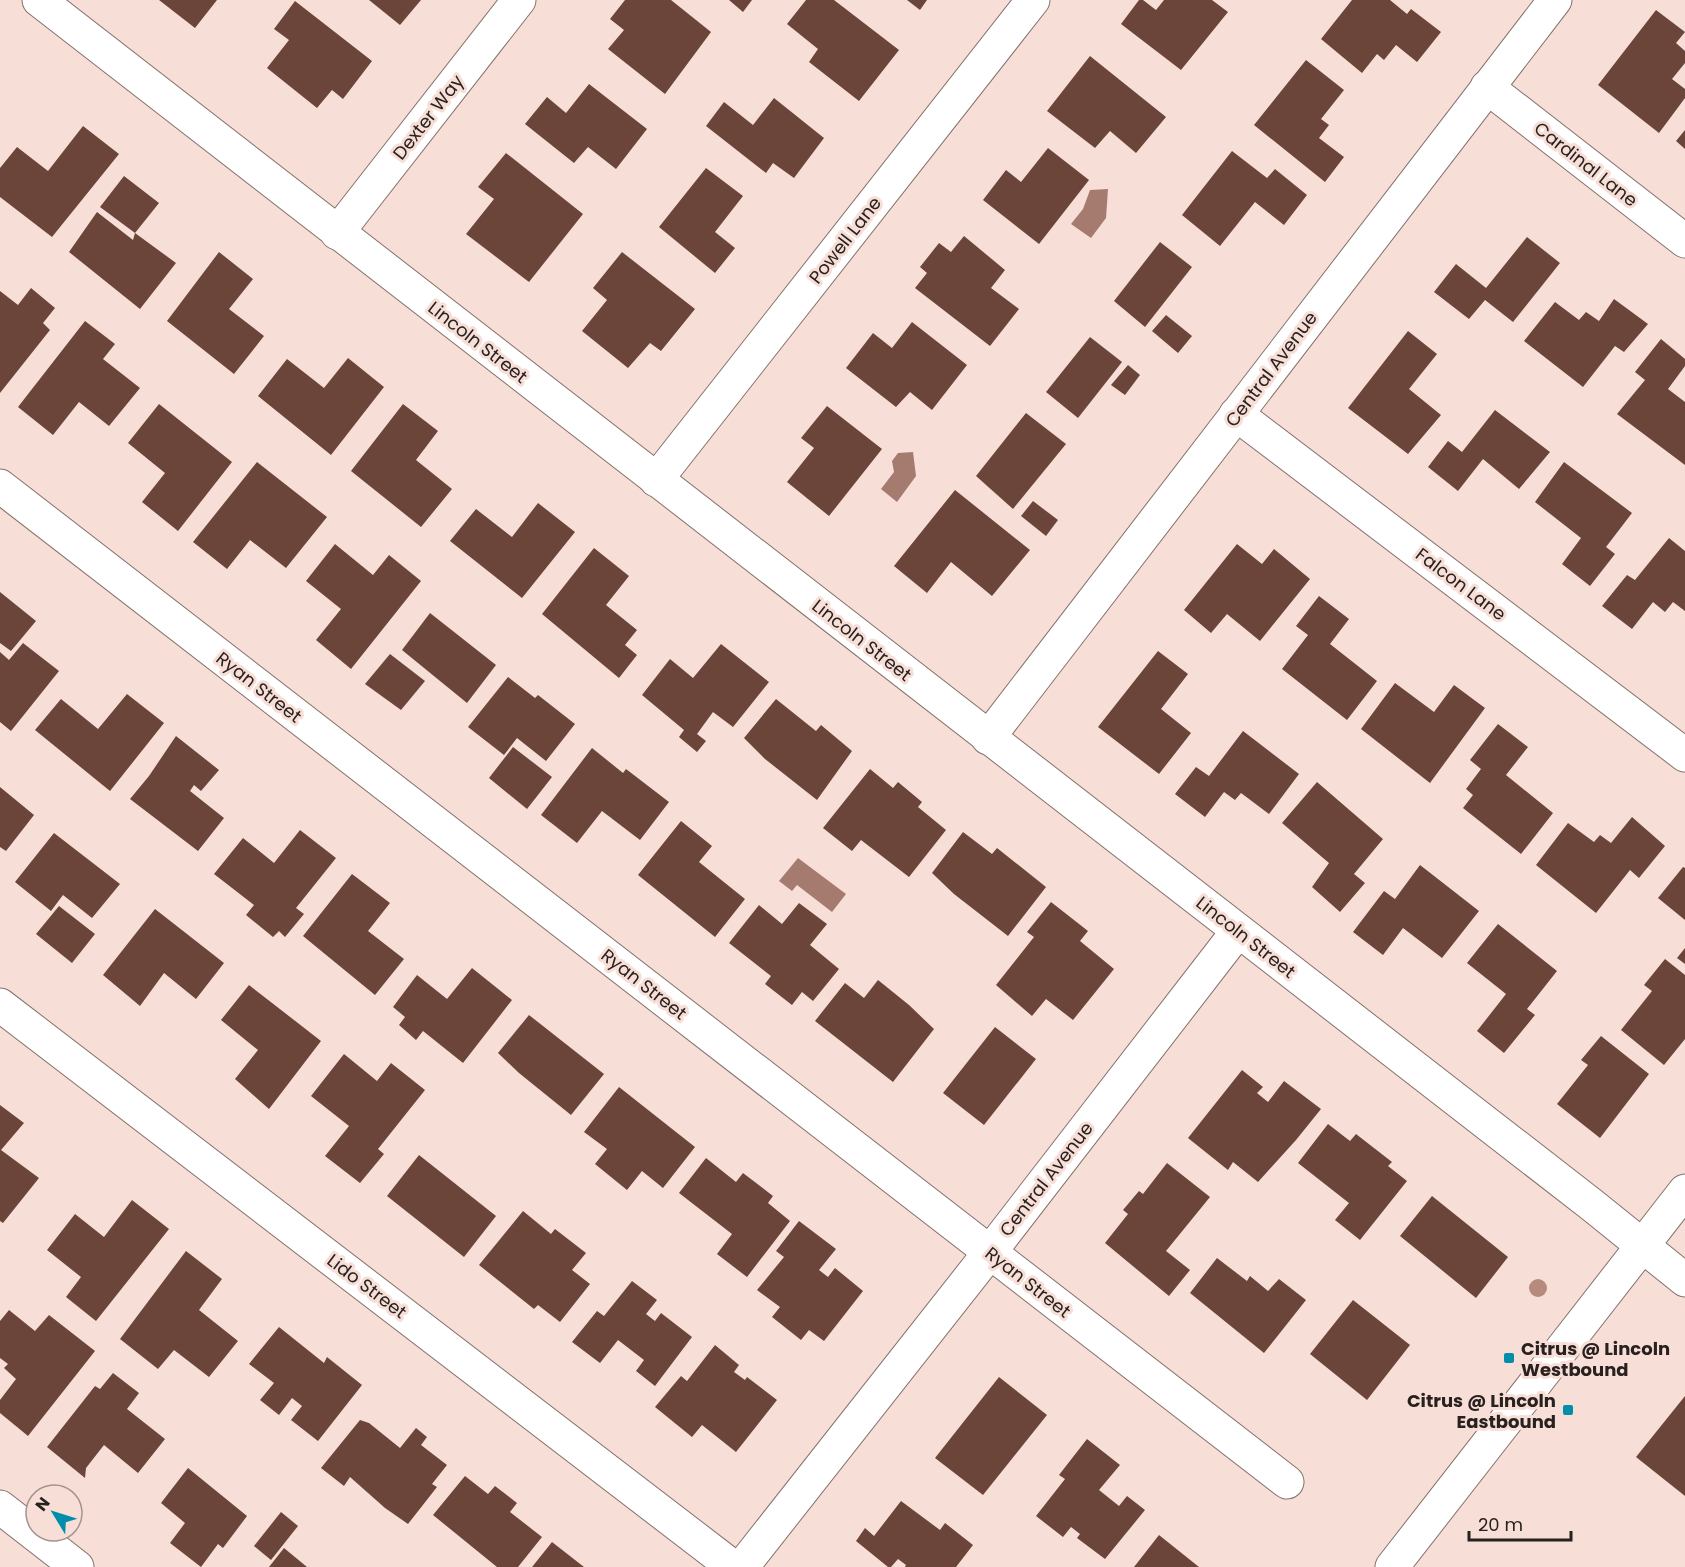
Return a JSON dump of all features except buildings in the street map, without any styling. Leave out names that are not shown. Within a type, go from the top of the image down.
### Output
[{"type":"street","name":"Lincoln Street","points":[[39,0],[1583,1198],[1685,1280]]},
{"type":"street","name":"Dexter Way","points":[[337,233],[519,0]]},
{"type":"street","name":"Powell Lane","points":[[656,480],[1033,0]]},
{"type":"street","name":"Central Avenue","points":[[988,738],[1555,0]]},
{"type":"street","name":"Cardinal Lane","points":[[1487,87],[1685,241]]},
{"type":"street","name":"Falcon Lane","points":[[1236,414],[1685,755]]},
{"type":"street","name":"Ryan Street","points":[[0,486],[1287,1482]]},
{"type":"street","name":"Central Avenue","points":[[742,1567],[990,1252],[1238,931]]},
{"type":"street","name":"Lido Street","points":[[0,1005],[733,1567]]},
{"type":"street","points":[[1392,1567],[1685,1191]]},
{"type":"street","points":[[0,1507],[77,1567]]},
{"type":"shaded area","points":[[1108,189],[1106,218],[1091,238],[1071,224],[1083,209],[1090,190]]},
{"type":"shaded area","points":[[913,452],[916,476],[897,502],[881,489],[894,472],[892,461],[898,453]]},
{"type":"shaded area","points":[[798,858],[846,894],[832,912],[797,885],[792,891],[779,881]]},
{"type":"place","name":"Citrus @ Lincoln Westbound","points":[[1509,1358]]},
{"type":"place","name":"Citrus @ Lincoln Eastbound","points":[[1568,1410]]}]
